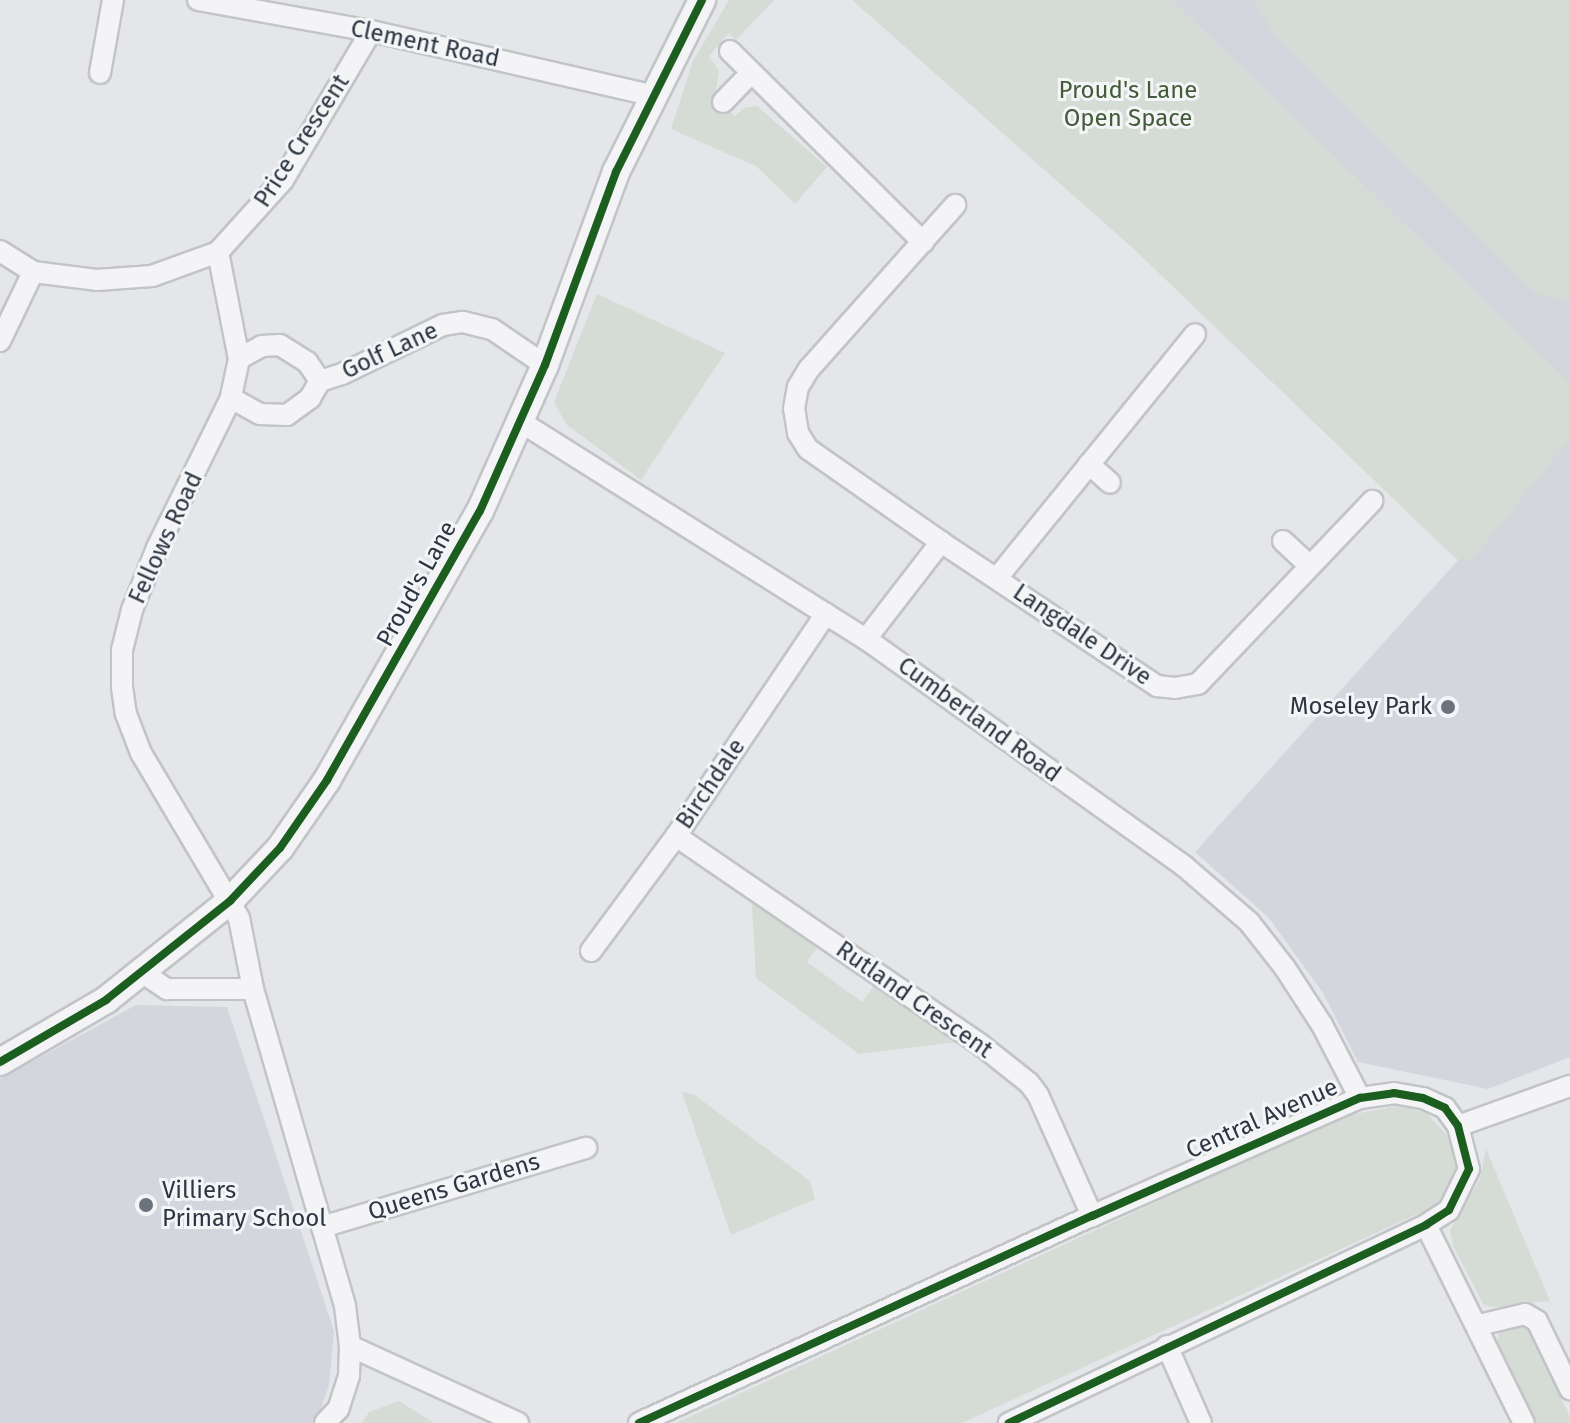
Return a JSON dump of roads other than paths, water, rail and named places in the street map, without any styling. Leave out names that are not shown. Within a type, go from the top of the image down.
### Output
[{"type":"street","points":[[100,73],[113,0]]},
{"type":"street","name":"Clement Road","points":[[198,0],[371,31],[651,95]]},
{"type":"street","name":"Proud's Lane","points":[[0,1062],[69,1024],[143,973],[230,901],[280,848],[327,780],[480,511],[545,365],[616,172],[651,95],[702,0]]},
{"type":"street","name":"Price Crescent","points":[[0,251],[33,272],[97,280],[152,276],[218,252],[283,180],[371,31]]},
{"type":"street","points":[[730,51],[923,242]]},
{"type":"street","points":[[723,102],[751,73]]},
{"type":"street","name":"Langdale Drive","points":[[955,205],[809,369],[798,387],[794,409],[798,433],[808,449],[1157,686],[1175,688],[1198,684],[1308,564],[1372,501]]},
{"type":"street","name":"Fellows Road","points":[[218,252],[239,359],[231,398],[211,445],[157,548],[132,610],[122,650],[126,714],[141,753],[239,918],[253,989],[345,1306],[350,1346],[349,1376],[338,1409],[325,1423]]},
{"type":"street","points":[[0,341],[33,272]]},
{"type":"street","name":"Golf Lane","points":[[231,398],[260,414],[287,415],[310,398],[320,381],[342,374],[443,325],[463,322],[492,329],[545,365]]},
{"type":"street","name":"Langdale Drive","points":[[997,578],[1195,334]]},
{"type":"street","name":"Golf Lane","points":[[239,359],[262,346],[280,345],[307,362],[320,381]]},
{"type":"street","name":"Cumberland Road","points":[[521,422],[866,639],[1184,866],[1249,922],[1285,968],[1322,1025],[1360,1098]]},
{"type":"street","points":[[1089,464],[1110,483]]},
{"type":"street","points":[[1283,541],[1308,564]]},
{"type":"street","points":[[866,639],[941,542]]},
{"type":"street","name":"Birchdale","points":[[591,951],[676,836],[826,614]]},
{"type":"street","name":"Rutland Crescent","points":[[676,836],[981,1045],[1029,1083],[1038,1095],[1092,1216]]},
{"type":"street","points":[[143,973],[167,989],[253,989]]},
{"type":"street","points":[[1009,1423],[1426,1225],[1449,1210],[1469,1169],[1458,1126],[1570,1086]]},
{"type":"street","name":"Central Avenue","points":[[639,1423],[1092,1216],[1360,1098],[1394,1093],[1423,1098],[1445,1108],[1458,1126]]},
{"type":"street","name":"Queens Gardens","points":[[322,1227],[586,1148]]},
{"type":"street","points":[[1426,1225],[1479,1325],[1524,1423]]},
{"type":"street","points":[[1479,1325],[1525,1314],[1537,1321],[1570,1389]]},
{"type":"street","points":[[350,1346],[518,1423]]},
{"type":"street","points":[[1167,1346],[1201,1423]]},
{"type":"place","name":"Moseley Park","points":[[1448,707]]},
{"type":"place","name":"Villiers Primary School","points":[[146,1205]]},
{"type":"park label","name":"Proud's Lane Open Space","points":[[1128,105]]}]
